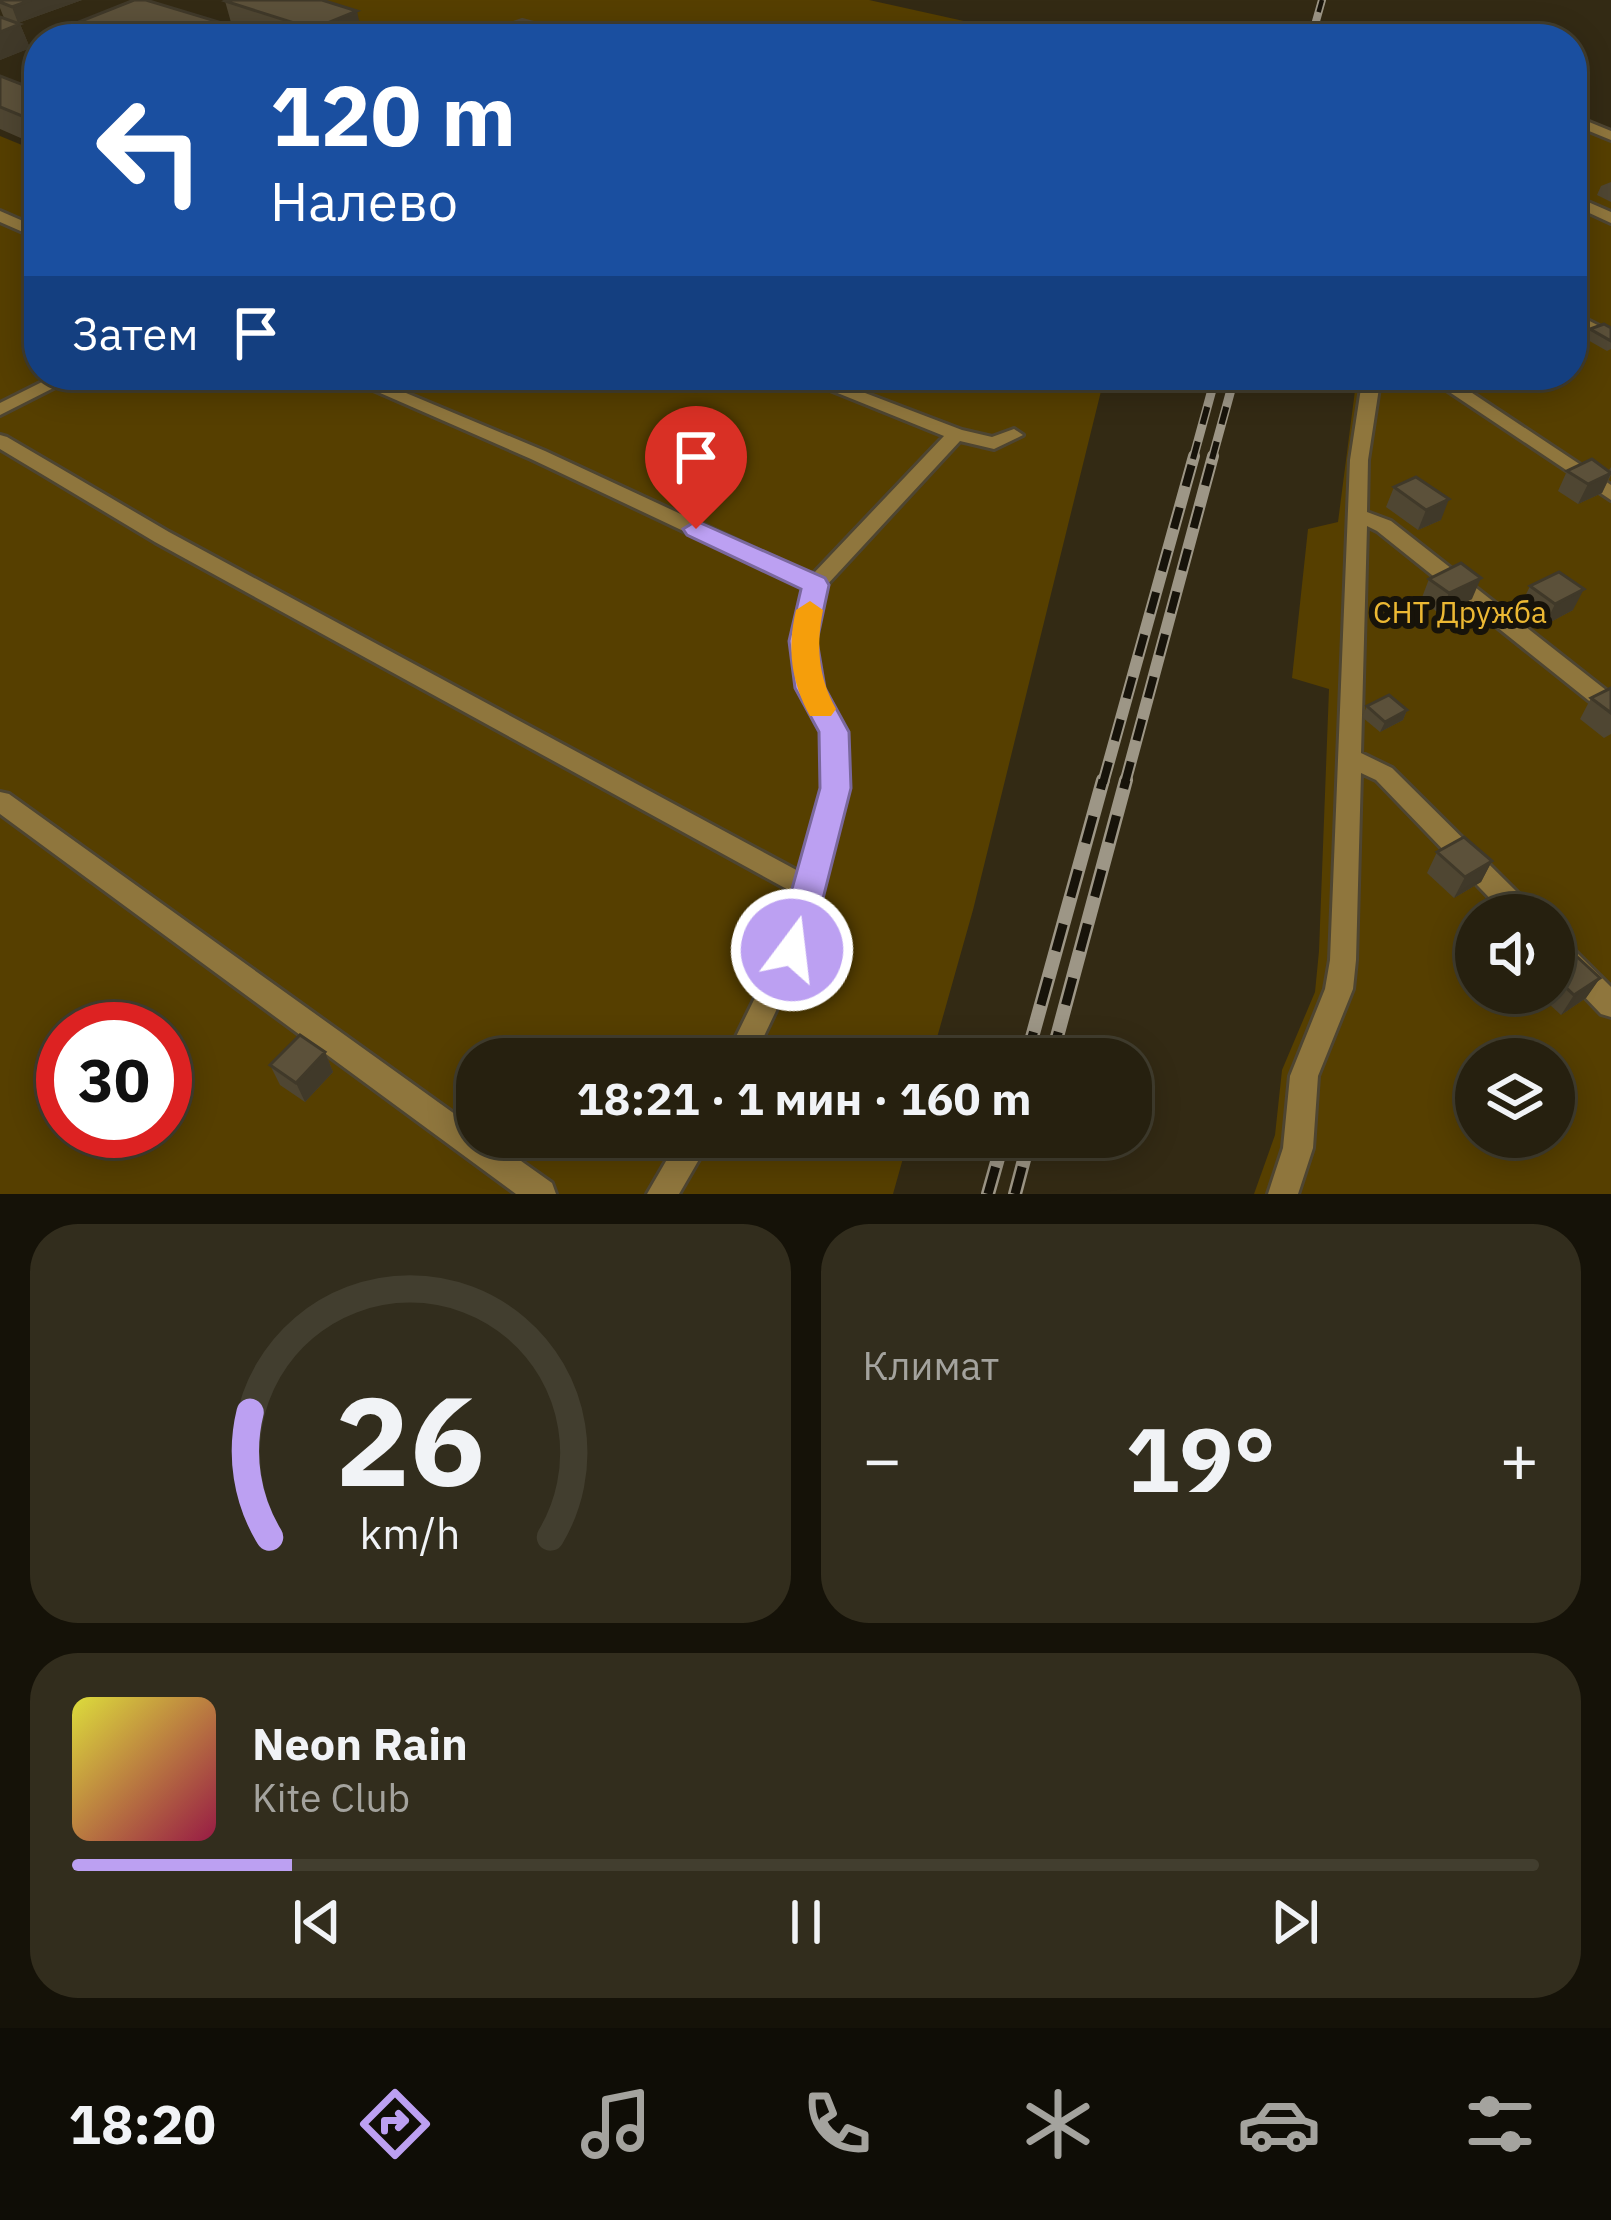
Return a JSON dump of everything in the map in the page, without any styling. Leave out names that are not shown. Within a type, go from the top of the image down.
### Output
[{"type":"street","points":[[0,410],[40,390]]},
{"type":"street","points":[[384,390],[538,454],[815,585]]},
{"type":"street","points":[[841,390],[956,434],[994,443],[1014,435]]},
{"type":"street","points":[[1283,1194],[1298,1148],[1304,1076],[1339,989],[1359,460],[1370,390]]},
{"type":"street","points":[[1455,390],[1611,494]]},
{"type":"street","points":[[749,1038],[792,950],[836,788],[834,732],[810,688],[803,641],[815,585],[956,434]]},
{"type":"street","points":[[0,441],[162,537],[808,889]]},
{"type":"street","points":[[1357,515],[1384,526],[1611,706]]},
{"type":"street","points":[[1349,757],[1384,774],[1501,894]]},
{"type":"street","points":[[0,801],[541,1194]]},
{"type":"street","points":[[1575,968],[1611,1005]]},
{"type":"street","points":[[662,1194],[684,1158]]},
{"type":"green space","points":[[233,0],[869,0],[977,24],[341,24]]},
{"type":"green space","name":"СНТ Дружба","points":[[1587,120],[1611,130],[1611,1194],[1254,1194],[1275,1135],[1282,1070],[1315,992],[1319,951],[1329,689],[1292,678],[1308,529],[1338,522],[1355,390],[1587,390]]},
{"type":"green space","points":[[0,136],[24,146],[24,390],[1101,390],[937,1038],[456,1038],[456,1158],[903,1158],[893,1194],[0,1194]]},
{"type":"building","points":[[2,0],[31,0],[12,7],[0,2]]},
{"type":"building","points":[[134,0],[146,0],[225,24],[74,24]]},
{"type":"building","points":[[322,0],[357,11],[325,24],[297,24],[225,1]]},
{"type":"building","points":[[0,17],[20,24],[0,32]]},
{"type":"building","points":[[0,76],[24,85],[24,117],[0,107]]},
{"type":"building","points":[[1604,324],[1611,328],[1611,341],[1590,329]]},
{"type":"building","points":[[1592,459],[1611,473],[1588,484],[1567,471]]},
{"type":"building","points":[[1416,477],[1449,499],[1426,510],[1394,487]]},
{"type":"building","points":[[1461,563],[1481,578],[1449,593],[1429,579]]},
{"type":"building","points":[[1559,572],[1584,589],[1555,604],[1530,586]]},
{"type":"building","points":[[1611,688],[1611,713],[1591,698]]},
{"type":"building","points":[[1389,695],[1407,710],[1385,722],[1367,706]]},
{"type":"building","points":[[1464,837],[1492,861],[1465,877],[1437,852]]},
{"type":"building","points":[[1575,955],[1600,978],[1575,994]]},
{"type":"building","points":[[300,1035],[325,1052],[296,1083],[270,1065]]},
{"type":"railway","points":[[1315,24],[1322,0]]},
{"type":"railway","points":[[1193,459],[1212,390]]},
{"type":"railway","points":[[1212,459],[1231,390]]},
{"type":"railway","points":[[1103,783],[1194,456]]},
{"type":"railway","points":[[1125,783],[1213,456]]},
{"type":"railway","points":[[1032,1038],[1103,780]]},
{"type":"railway","points":[[1057,1038],[1126,780]]},
{"type":"railway","points":[[988,1194],[998,1158]]},
{"type":"railway","points":[[1015,1194],[1024,1158]]},
{"type":"slow traffic","points":[[810,610],[803,641],[810,688],[821,709]]},
{"type":"route","points":[[696,529],[815,585],[803,641],[810,688],[834,732],[836,788],[792,950]]}]
